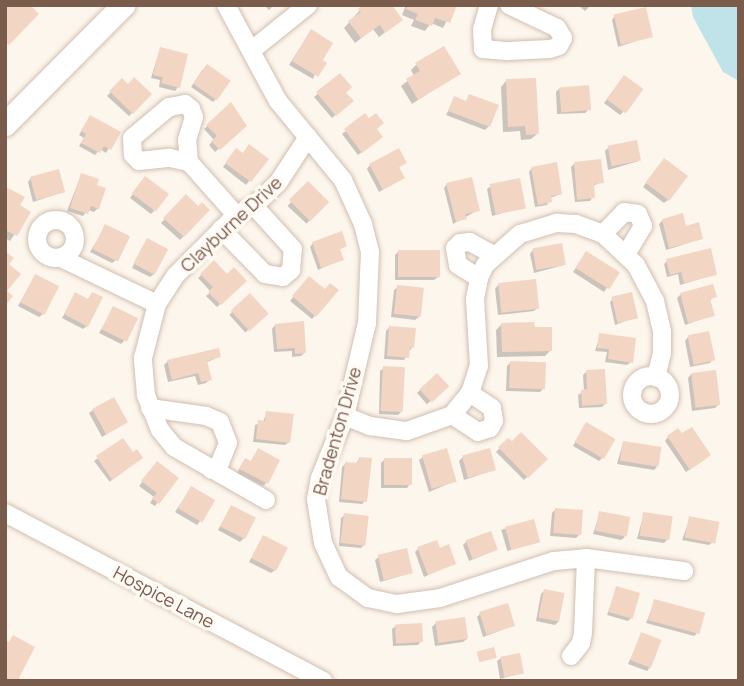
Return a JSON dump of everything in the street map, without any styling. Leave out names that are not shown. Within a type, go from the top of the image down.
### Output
[{"type":"street","points":[[5,124],[123,5]]},
{"type":"street","name":"Bradenton Drive","points":[[226,5],[278,102],[343,180],[363,224],[370,252],[368,312],[345,416],[320,478],[316,514],[331,564],[349,586],[368,598],[397,604],[440,598],[554,561],[586,558],[684,571]]},
{"type":"street","points":[[252,50],[308,5]]},
{"type":"street","points":[[489,5],[482,29],[483,49],[550,49],[559,46],[563,38],[557,28],[509,5]]},
{"type":"street","name":"Clayburne Drive","points":[[266,500],[174,446],[160,430],[150,408],[143,379],[143,358],[157,304],[175,276],[236,215],[254,206],[278,183],[308,137]]},
{"type":"street","points":[[189,162],[236,215]]},
{"type":"street","points":[[221,229],[265,274],[283,277],[291,270],[293,249],[254,206]]},
{"type":"street","points":[[603,234],[624,212],[638,214],[643,226],[626,254]]},
{"type":"street","points":[[345,416],[370,426],[407,431],[452,415],[470,393],[479,366],[475,299],[479,278],[494,255],[520,234],[545,226],[576,224],[603,234],[626,254],[646,281],[655,301],[663,342],[656,377]]},
{"type":"street","points":[[479,278],[458,265],[455,248],[460,243],[470,242],[494,255]]},
{"type":"street","points":[[61,258],[157,304]]},
{"type":"street","points":[[452,415],[478,432],[490,428],[494,421],[492,408],[470,393]]},
{"type":"street","points":[[150,408],[206,416],[220,422],[228,443],[220,463],[211,470]]},
{"type":"street","name":"Hospice Lane","points":[[5,513],[323,681]]},
{"type":"street","points":[[571,656],[581,643],[583,632],[586,558]]},
{"type":"water","points":[[691,5],[739,5],[739,81],[723,72],[693,17]]},
{"type":"building","points":[[5,5],[30,5],[39,14],[9,45],[5,42]]},
{"type":"building","points":[[363,5],[392,5],[403,20],[385,33],[380,25],[361,38],[348,21],[361,12],[358,9]]},
{"type":"building","points":[[408,5],[457,5],[450,23],[435,18],[432,26],[415,20],[418,14],[406,9]]},
{"type":"building","points":[[646,7],[653,37],[621,45],[614,14]]},
{"type":"building","points":[[311,29],[333,43],[323,60],[327,63],[318,77],[292,61]]},
{"type":"building","points":[[444,46],[461,74],[418,100],[406,79],[420,71],[415,63]]},
{"type":"building","points":[[160,47],[188,54],[180,88],[161,83],[163,77],[153,75]]},
{"type":"building","points":[[207,64],[231,81],[217,100],[193,84]]},
{"type":"building","points":[[340,73],[352,87],[346,93],[354,101],[336,116],[316,92]]},
{"type":"building","points":[[624,75],[643,89],[626,113],[606,99]]},
{"type":"building","points":[[134,77],[152,94],[133,114],[109,91],[122,78],[128,84]]},
{"type":"building","points":[[536,78],[539,134],[526,135],[525,126],[508,127],[506,79]]},
{"type":"building","points":[[589,85],[591,110],[561,113],[559,88]]},
{"type":"building","points":[[469,94],[499,105],[490,127],[448,111],[454,96],[466,101]]},
{"type":"building","points":[[231,102],[247,126],[220,150],[211,141],[217,136],[206,125]]},
{"type":"building","points":[[365,113],[369,118],[376,113],[384,123],[377,129],[383,137],[362,153],[344,129]]},
{"type":"building","points":[[90,115],[121,132],[111,150],[104,146],[100,153],[81,143],[86,134],[81,131]]},
{"type":"building","points":[[637,140],[641,161],[612,166],[608,146]]},
{"type":"building","points":[[249,144],[269,159],[251,182],[225,163],[236,148],[243,153]]},
{"type":"building","points":[[399,148],[407,163],[399,167],[405,178],[383,190],[369,164]]},
{"type":"building","points":[[664,158],[688,176],[669,201],[645,183]]},
{"type":"building","points":[[601,159],[604,183],[594,184],[595,198],[577,200],[574,162]]},
{"type":"building","points":[[557,162],[562,194],[551,196],[552,202],[538,205],[531,167]]},
{"type":"building","points":[[59,169],[65,192],[36,200],[30,177]]},
{"type":"building","points":[[81,173],[99,179],[97,185],[106,188],[99,209],[91,206],[88,214],[70,208]]},
{"type":"building","points":[[145,176],[169,194],[156,212],[132,194]]},
{"type":"building","points":[[472,177],[480,211],[465,214],[467,219],[456,222],[446,183]]},
{"type":"building","points":[[520,178],[526,208],[495,214],[490,184]]},
{"type":"building","points":[[308,181],[329,202],[310,221],[289,200]]},
{"type":"building","points":[[6,187],[25,197],[20,205],[31,212],[17,236],[5,230]]},
{"type":"building","points":[[186,194],[198,206],[202,202],[210,210],[184,237],[163,218]]},
{"type":"building","points":[[683,213],[686,226],[699,222],[703,239],[669,248],[662,219]]},
{"type":"building","points":[[105,224],[130,236],[118,261],[93,249]]},
{"type":"building","points":[[342,231],[347,246],[340,249],[344,260],[321,268],[312,242]]},
{"type":"building","points":[[147,238],[168,249],[155,275],[133,264]]},
{"type":"building","points":[[562,243],[566,265],[536,270],[532,248]]},
{"type":"building","points":[[711,248],[717,275],[684,283],[681,272],[670,275],[666,259]]},
{"type":"building","points":[[398,250],[440,250],[440,277],[398,277]]},
{"type":"building","points":[[5,251],[14,258],[9,264],[21,274],[7,291],[13,296],[5,306]]},
{"type":"building","points":[[586,251],[620,272],[609,289],[575,268]]},
{"type":"building","points":[[214,260],[227,274],[234,267],[247,281],[221,305],[208,292],[213,287],[200,274]]},
{"type":"building","points":[[35,274],[59,286],[45,315],[20,303]]},
{"type":"building","points":[[309,276],[325,289],[330,283],[339,290],[316,317],[292,296]]},
{"type":"building","points":[[536,279],[539,309],[501,313],[498,283]]},
{"type":"building","points":[[713,284],[717,297],[710,299],[715,316],[688,323],[680,293]]},
{"type":"building","points":[[397,285],[424,288],[421,317],[394,314]]},
{"type":"building","points":[[75,292],[88,299],[92,292],[103,297],[88,327],[64,314]]},
{"type":"building","points":[[632,292],[638,318],[618,323],[612,297]]},
{"type":"building","points":[[250,293],[269,314],[249,331],[231,310]]},
{"type":"building","points":[[113,306],[138,318],[127,342],[102,329]]},
{"type":"building","points":[[304,321],[306,353],[295,354],[295,348],[277,349],[275,324]]},
{"type":"building","points":[[534,322],[535,327],[552,327],[552,351],[502,352],[501,323]]},
{"type":"building","points":[[389,326],[416,328],[414,348],[410,347],[409,358],[387,356]]},
{"type":"building","points":[[709,331],[715,360],[694,365],[687,336]]},
{"type":"building","points":[[599,333],[636,338],[633,363],[608,359],[609,349],[597,348]]},
{"type":"building","points":[[219,348],[221,357],[207,361],[212,380],[201,382],[198,373],[172,380],[167,360]]},
{"type":"building","points":[[510,361],[546,362],[545,389],[509,388]]},
{"type":"building","points":[[383,366],[405,367],[403,412],[381,411]]},
{"type":"building","points":[[605,369],[607,404],[582,406],[581,390],[587,389],[586,370]]},
{"type":"building","points":[[716,370],[720,405],[695,408],[691,373]]},
{"type":"building","points":[[437,373],[449,386],[432,403],[419,389]]},
{"type":"building","points":[[114,397],[128,422],[106,434],[92,409]]},
{"type":"building","points":[[266,411],[294,414],[290,443],[256,439],[258,420],[265,421]]},
{"type":"building","points":[[586,422],[615,439],[604,459],[574,442]]},
{"type":"building","points":[[692,427],[711,455],[690,470],[667,436],[678,428],[682,433]]},
{"type":"building","points":[[521,432],[548,459],[528,478],[498,447],[508,438],[512,441]]},
{"type":"building","points":[[123,438],[133,452],[137,449],[143,458],[112,480],[96,456]]},
{"type":"building","points":[[623,441],[662,447],[658,467],[620,461]]},
{"type":"building","points":[[258,448],[280,460],[268,484],[239,469],[245,458],[251,461]]},
{"type":"building","points":[[447,448],[457,482],[432,489],[422,455]]},
{"type":"building","points":[[490,448],[496,470],[468,478],[462,456]]},
{"type":"building","points":[[359,457],[372,458],[367,502],[341,499],[345,462],[358,463]]},
{"type":"building","points":[[384,458],[412,458],[412,485],[384,485]]},
{"type":"building","points":[[157,461],[179,478],[159,504],[152,498],[157,493],[141,481]]},
{"type":"building","points":[[191,486],[215,500],[202,523],[178,509]]},
{"type":"building","points":[[231,505],[256,518],[245,539],[220,526]]},
{"type":"building","points":[[555,508],[583,510],[581,535],[553,533]]},
{"type":"building","points":[[599,511],[630,517],[627,537],[595,531]]},
{"type":"building","points":[[643,512],[673,516],[669,540],[640,536]]},
{"type":"building","points":[[344,513],[369,516],[365,546],[340,543]]},
{"type":"building","points":[[689,516],[719,522],[715,544],[685,538]]},
{"type":"building","points":[[534,519],[540,542],[511,550],[505,527]]},
{"type":"building","points":[[491,531],[498,550],[472,559],[466,540]]},
{"type":"building","points":[[263,535],[288,548],[276,571],[251,558]]},
{"type":"building","points":[[437,540],[440,548],[449,544],[456,564],[428,575],[417,547]]},
{"type":"building","points":[[407,548],[413,573],[384,580],[378,555]]},
{"type":"building","points":[[616,586],[640,593],[633,619],[609,612]]},
{"type":"building","points":[[544,589],[565,593],[559,621],[538,617]]},
{"type":"building","points":[[654,599],[705,613],[700,634],[648,620]]},
{"type":"building","points":[[508,603],[515,626],[486,635],[479,612]]},
{"type":"building","points":[[465,617],[468,639],[438,643],[435,621]]},
{"type":"building","points":[[422,623],[423,642],[396,643],[395,624]]},
{"type":"building","points":[[641,632],[662,640],[651,668],[630,660]]},
{"type":"building","points":[[13,635],[35,647],[19,678],[25,681],[5,681],[5,640],[9,642]]},
{"type":"building","points":[[494,647],[497,658],[479,662],[477,652]]},
{"type":"building","points":[[520,653],[524,674],[504,677],[500,657]]}]
